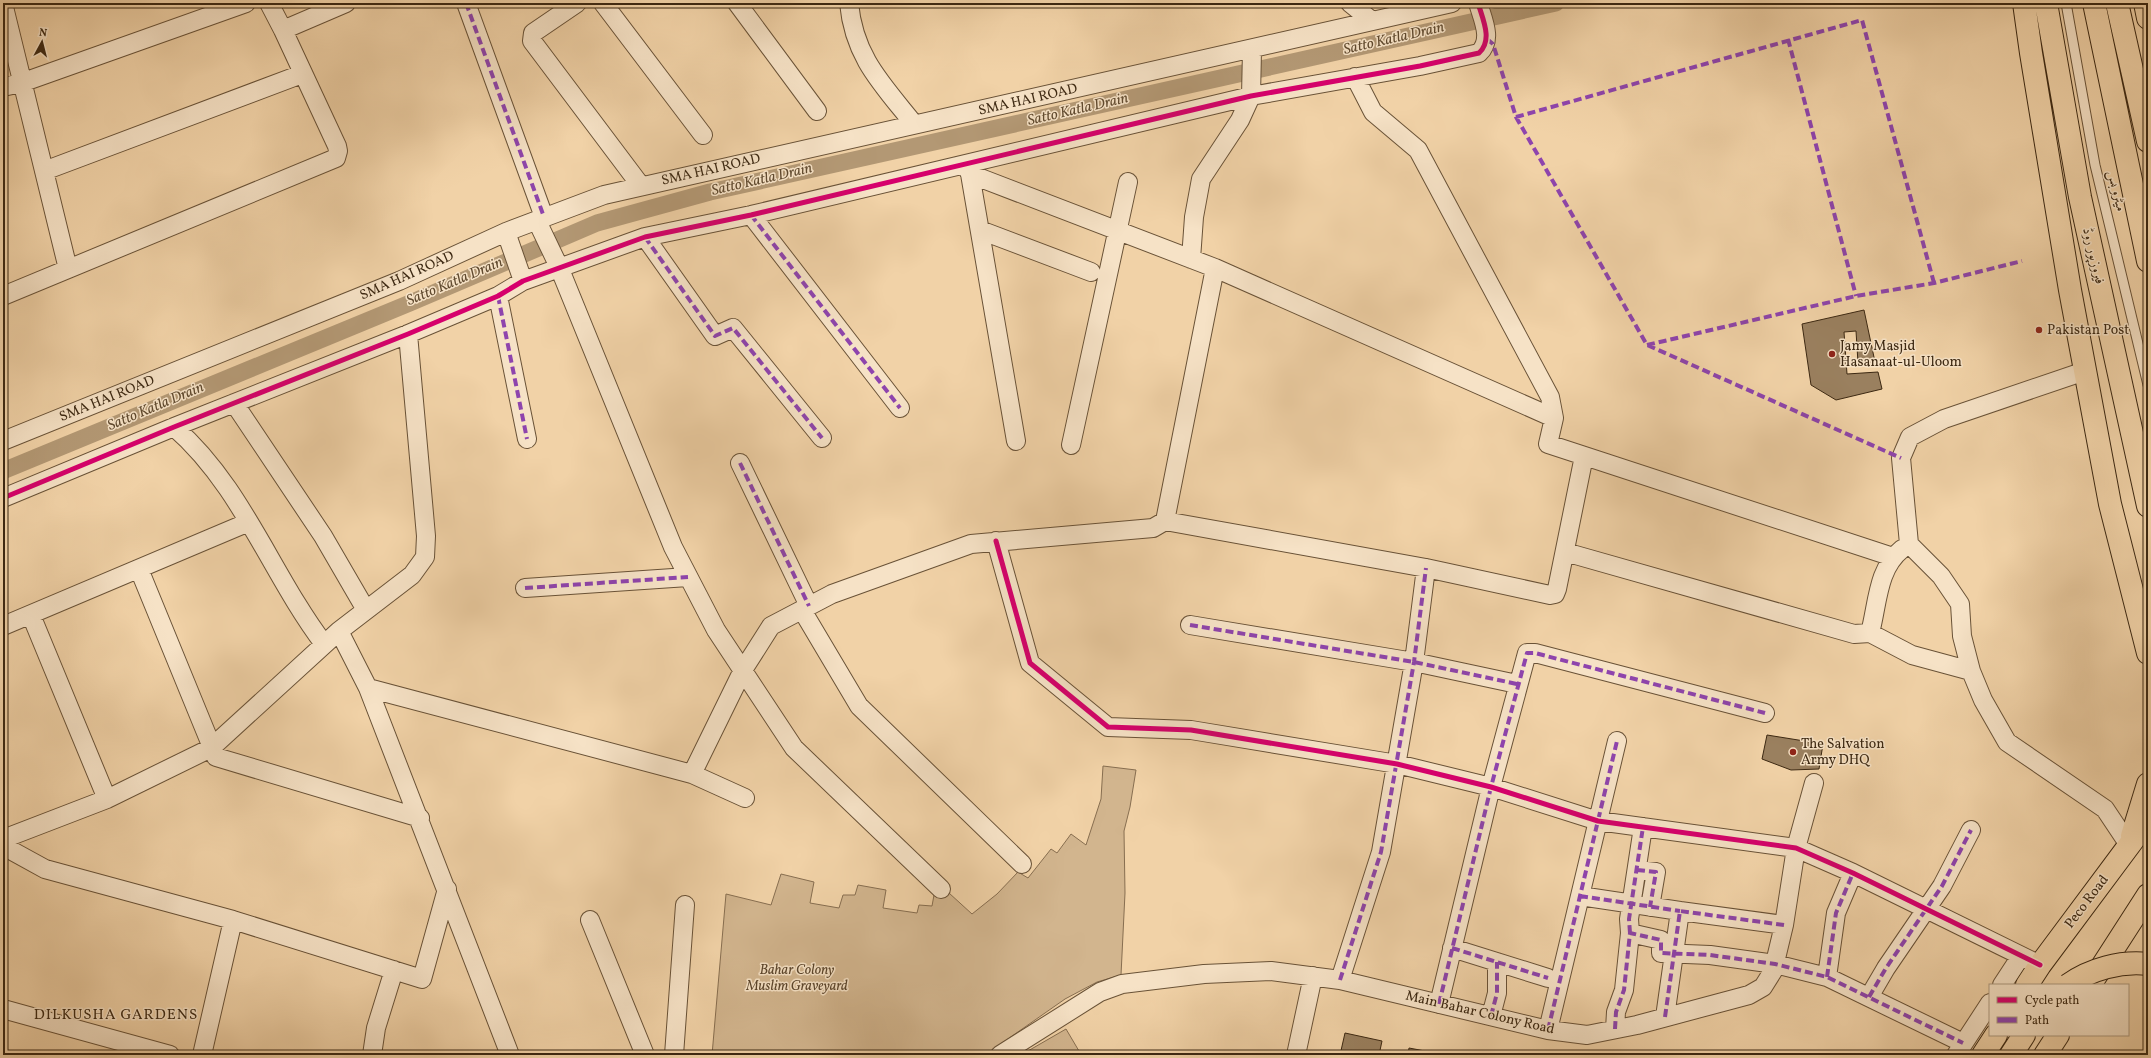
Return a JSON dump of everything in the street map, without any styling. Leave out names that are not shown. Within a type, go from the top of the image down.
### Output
[{"type":"main road","points":[[2024,3],[2036,83],[2085,371],[2110,504],[2148,653]]},
{"type":"main road","points":[[2094,3],[2148,261]]},
{"type":"main road","points":[[2117,3],[2148,141]]},
{"type":"main road","points":[[2145,3],[2148,18]]},
{"type":"main road","name":"فیروزپور روڈ","points":[[2054,7],[2080,197],[2148,506]]},
{"type":"main road","points":[[2129,845],[2148,784]]},
{"type":"main road","name":"Peco Road","points":[[2027,984],[2030,960],[2129,845],[2148,820]]},
{"type":"main road","points":[[2091,984],[2148,896]]},
{"type":"main road","points":[[2070,984],[2080,977],[2111,966],[2137,963],[2148,964]]},
{"type":"main road","points":[[1983,1055],[1995,1036]]},
{"type":"main road","points":[[2011,1055],[2023,1036]]},
{"type":"main road","points":[[2045,1055],[2057,1036]]},
{"type":"street","points":[[3,3],[21,83],[68,269]]},
{"type":"street","points":[[3,87],[21,83],[246,3]]},
{"type":"street","points":[[3,296],[336,158],[338,152],[337,146],[269,3]]},
{"type":"street","points":[[283,30],[346,3]]},
{"type":"street","points":[[466,3],[541,222],[556,261],[673,547],[716,630],[794,748],[941,890]]},
{"type":"street","points":[[576,3],[533,33],[532,41],[641,186]]},
{"type":"street","points":[[603,3],[703,136]]},
{"type":"street","points":[[737,3],[817,111]]},
{"type":"street","points":[[850,3],[857,43],[872,72],[914,124]]},
{"type":"street","points":[[1350,3],[1372,21]]},
{"type":"street","name":"SMA HAI ROAD","points":[[3,441],[507,237],[604,195],[914,124],[1252,55],[1372,21],[1452,3]]},
{"type":"street","points":[[3,498],[498,296],[520,273],[556,261],[645,237],[967,169],[1252,90],[1355,77],[1420,66],[1479,53],[1485,47],[1487,39],[1479,5]]},
{"type":"street","points":[[1191,259],[1194,217],[1201,179],[1233,132],[1252,90],[1252,55]]},
{"type":"street","points":[[44,171],[302,74]]},
{"type":"street","points":[[1355,77],[1373,112],[1418,150],[1550,397],[1554,418],[1548,444],[1893,557]]},
{"type":"street","points":[[967,169],[1118,231],[1215,268],[1554,418]]},
{"type":"street","points":[[967,169],[980,230],[1016,441]]},
{"type":"street","points":[[1070,445],[1128,182]]},
{"type":"street","points":[[751,215],[900,408]]},
{"type":"street","points":[[980,230],[1091,272]]},
{"type":"street","points":[[507,237],[520,273]]},
{"type":"street","points":[[645,237],[715,336],[733,328],[822,438]]},
{"type":"street","points":[[1165,520],[1215,268]]},
{"type":"street","points":[[498,296],[527,439]]},
{"type":"street","points":[[3,839],[107,799],[211,748],[339,631],[412,575],[425,557],[426,536],[408,334]]},
{"type":"street","points":[[2085,371],[1944,419],[1910,437],[1901,458],[1909,544],[1941,576],[1960,604],[1962,636],[1971,671],[1983,700],[2007,742],[2105,809],[2129,845]]},
{"type":"street","points":[[234,403],[298,498],[366,610]]},
{"type":"street","points":[[174,427],[202,453],[225,482],[303,614],[324,644]]},
{"type":"street","points":[[692,774],[743,670],[771,626],[832,594],[971,544],[996,540],[1153,528],[1165,520],[1426,568],[1550,595],[1555,594],[1557,590],[1584,456]]},
{"type":"street","points":[[740,462],[806,608],[859,706],[1022,864]]},
{"type":"street","points":[[3,626],[249,522]]},
{"type":"street","points":[[996,540],[1030,663],[1108,727],[1191,730],[1397,764],[1490,787],[1598,821],[1796,848],[1853,873],[2030,960],[2003,984]]},
{"type":"street","points":[[1870,632],[1882,578],[1893,557],[1909,544]]},
{"type":"street","points":[[1565,552],[1854,634],[1870,632],[1912,655],[1971,671]]},
{"type":"street","points":[[1340,980],[1381,852],[1414,662],[1426,568]]},
{"type":"street","points":[[139,569],[211,748],[216,757],[420,818]]},
{"type":"street","points":[[525,588],[688,576]]},
{"type":"street","points":[[31,615],[107,799]]},
{"type":"street","points":[[1190,625],[1414,662],[1517,684]]},
{"type":"street","points":[[339,631],[368,688],[420,818],[510,1055]]},
{"type":"street","points":[[1439,1004],[1490,787],[1517,684],[1527,653],[1535,653],[1765,713]]},
{"type":"street","points":[[368,688],[692,774],[745,798]]},
{"type":"street","points":[[1548,1030],[1617,741]]},
{"type":"street","name":"Main Bahar Colony Road","points":[[1000,1055],[1100,992],[1122,984],[1204,974],[1263,971],[1340,980],[1548,1030],[1587,1035],[1665,1017],[1749,995],[1763,987],[1774,971],[1784,925],[1796,848],[1814,783]]},
{"type":"street","points":[[1615,1029],[1616,1012],[1624,990],[1632,904],[1643,827]]},
{"type":"street","points":[[1869,997],[1925,909],[1942,886],[1971,830]]},
{"type":"street","points":[[3,846],[45,869],[233,920],[422,979],[447,889]]},
{"type":"street","points":[[1637,870],[1656,872],[1650,907]]},
{"type":"street","points":[[1827,977],[1836,913],[1853,873]]},
{"type":"street","points":[[1580,896],[1784,925]]},
{"type":"street","points":[[674,1055],[685,905]]},
{"type":"street","points":[[1665,1017],[1680,911]]},
{"type":"street","points":[[202,1055],[233,920]]},
{"type":"street","points":[[590,920],[645,1055]]},
{"type":"street","points":[[1630,932],[1661,940],[1661,953],[1710,955],[1775,964],[1827,977],[1869,997],[1960,1049],[1989,1005]]},
{"type":"street","points":[[1452,948],[1548,978]]},
{"type":"street","points":[[1491,1016],[1497,993],[1497,962]]},
{"type":"street","points":[[372,1055],[376,1028],[394,970]]},
{"type":"street","points":[[1296,1055],[1313,976]]},
{"type":"street","points":[[3,1010],[170,1055]]},
{"type":"lane","name":"میٹرو بس","points":[[2054,7],[2095,165],[2148,385]]},
{"type":"green space","name":"Bahar Colony Muslim Graveyard","points":[[1103,766],[1136,770],[1130,807],[1124,831],[1125,893],[1121,975],[1097,982],[1065,999],[985,1055],[712,1055],[726,894],[771,905],[781,874],[814,882],[810,903],[839,908],[843,895],[855,895],[858,885],[886,890],[883,908],[917,913],[919,905],[932,906],[934,895],[949,893],[972,914],[997,894],[1018,872],[1028,878],[1051,849],[1057,853],[1071,834],[1086,845],[1101,799]]},
{"type":"green space","points":[[1066,1029],[1079,1051],[1078,1055],[1021,1055]]},
{"type":"building","points":[[1864,310],[1875,362],[1858,363],[1856,331],[1844,332],[1847,374],[1878,372],[1882,389],[1836,400],[1811,385],[1802,324]]},
{"type":"building","name":"The Salvation Army DHQ","points":[[1767,735],[1823,744],[1819,769],[1791,770],[1762,759]]},
{"type":"building","points":[[1345,1033],[1382,1041],[1379,1055],[1340,1055]]},
{"type":"building","points":[[1409,1048],[1425,1051],[1424,1055],[1408,1055]]},
{"type":"waterway","name":"Satto Katla Drain","points":[[3,471],[410,303],[597,223],[710,192],[1556,3]]},
{"type":"marked path","points":[[466,3],[544,217]]},
{"type":"marked path","points":[[1516,117],[1862,20],[1934,283]]},
{"type":"marked path","points":[[1487,39],[1493,44],[1516,117],[1647,345],[1901,458]]},
{"type":"marked path","points":[[1788,39],[1856,296]]},
{"type":"marked path","points":[[751,215],[900,408]]},
{"type":"marked path","points":[[645,237],[715,336],[733,328],[822,438]]},
{"type":"marked path","points":[[1647,345],[1856,296],[1934,283],[2022,261]]},
{"type":"marked path","points":[[498,296],[527,439]]},
{"type":"marked path","points":[[740,463],[809,606]]},
{"type":"marked path","points":[[1340,980],[1381,852],[1414,662],[1426,568]]},
{"type":"marked path","points":[[525,588],[688,577]]},
{"type":"marked path","points":[[1190,625],[1414,662],[1517,684]]},
{"type":"marked path","points":[[1439,1004],[1491,787],[1527,653],[1535,653],[1765,713]]},
{"type":"marked path","points":[[1548,1030],[1617,741]]},
{"type":"marked path","points":[[1630,933],[1629,919],[1643,827]]},
{"type":"marked path","points":[[1869,997],[1886,968],[1942,886],[1971,830]]},
{"type":"marked path","points":[[1637,870],[1656,872],[1650,907]]},
{"type":"marked path","points":[[1827,977],[1836,913],[1853,873]]},
{"type":"marked path","points":[[1580,896],[1680,911]]},
{"type":"marked path","points":[[1665,1017],[1680,911],[1784,925]]},
{"type":"marked path","points":[[1615,1029],[1616,1012],[1624,990],[1630,933],[1661,940],[1661,953],[1710,955],[1775,964],[1827,977],[1963,1043]]},
{"type":"marked path","points":[[1452,948],[1548,978]]},
{"type":"marked path","points":[[1491,1016],[1497,993],[1497,962]]},
{"type":"cycle path","points":[[3,498],[174,427],[408,334],[498,296],[523,281],[645,237],[751,215],[1251,96],[1420,66],[1479,53],[1485,42],[1486,30],[1478,3]]},
{"type":"cycle path","points":[[996,541],[1030,663],[1108,727],[1191,730],[1397,764],[1491,787],[1598,821],[1796,848],[1853,873],[2040,965]]},
{"type":"place","name":"Pakistan Post","points":[[2039,330]]},
{"type":"place","name":"Jamy Masjid Hasanaat-ul-Uloom","points":[[1832,354]]},
{"type":"place","name":"The Salvation Army DHQ","points":[[1793,752]]},
{"type":"district","name":"DILKUSHA GARDENS","points":[[116,1015]]}]
